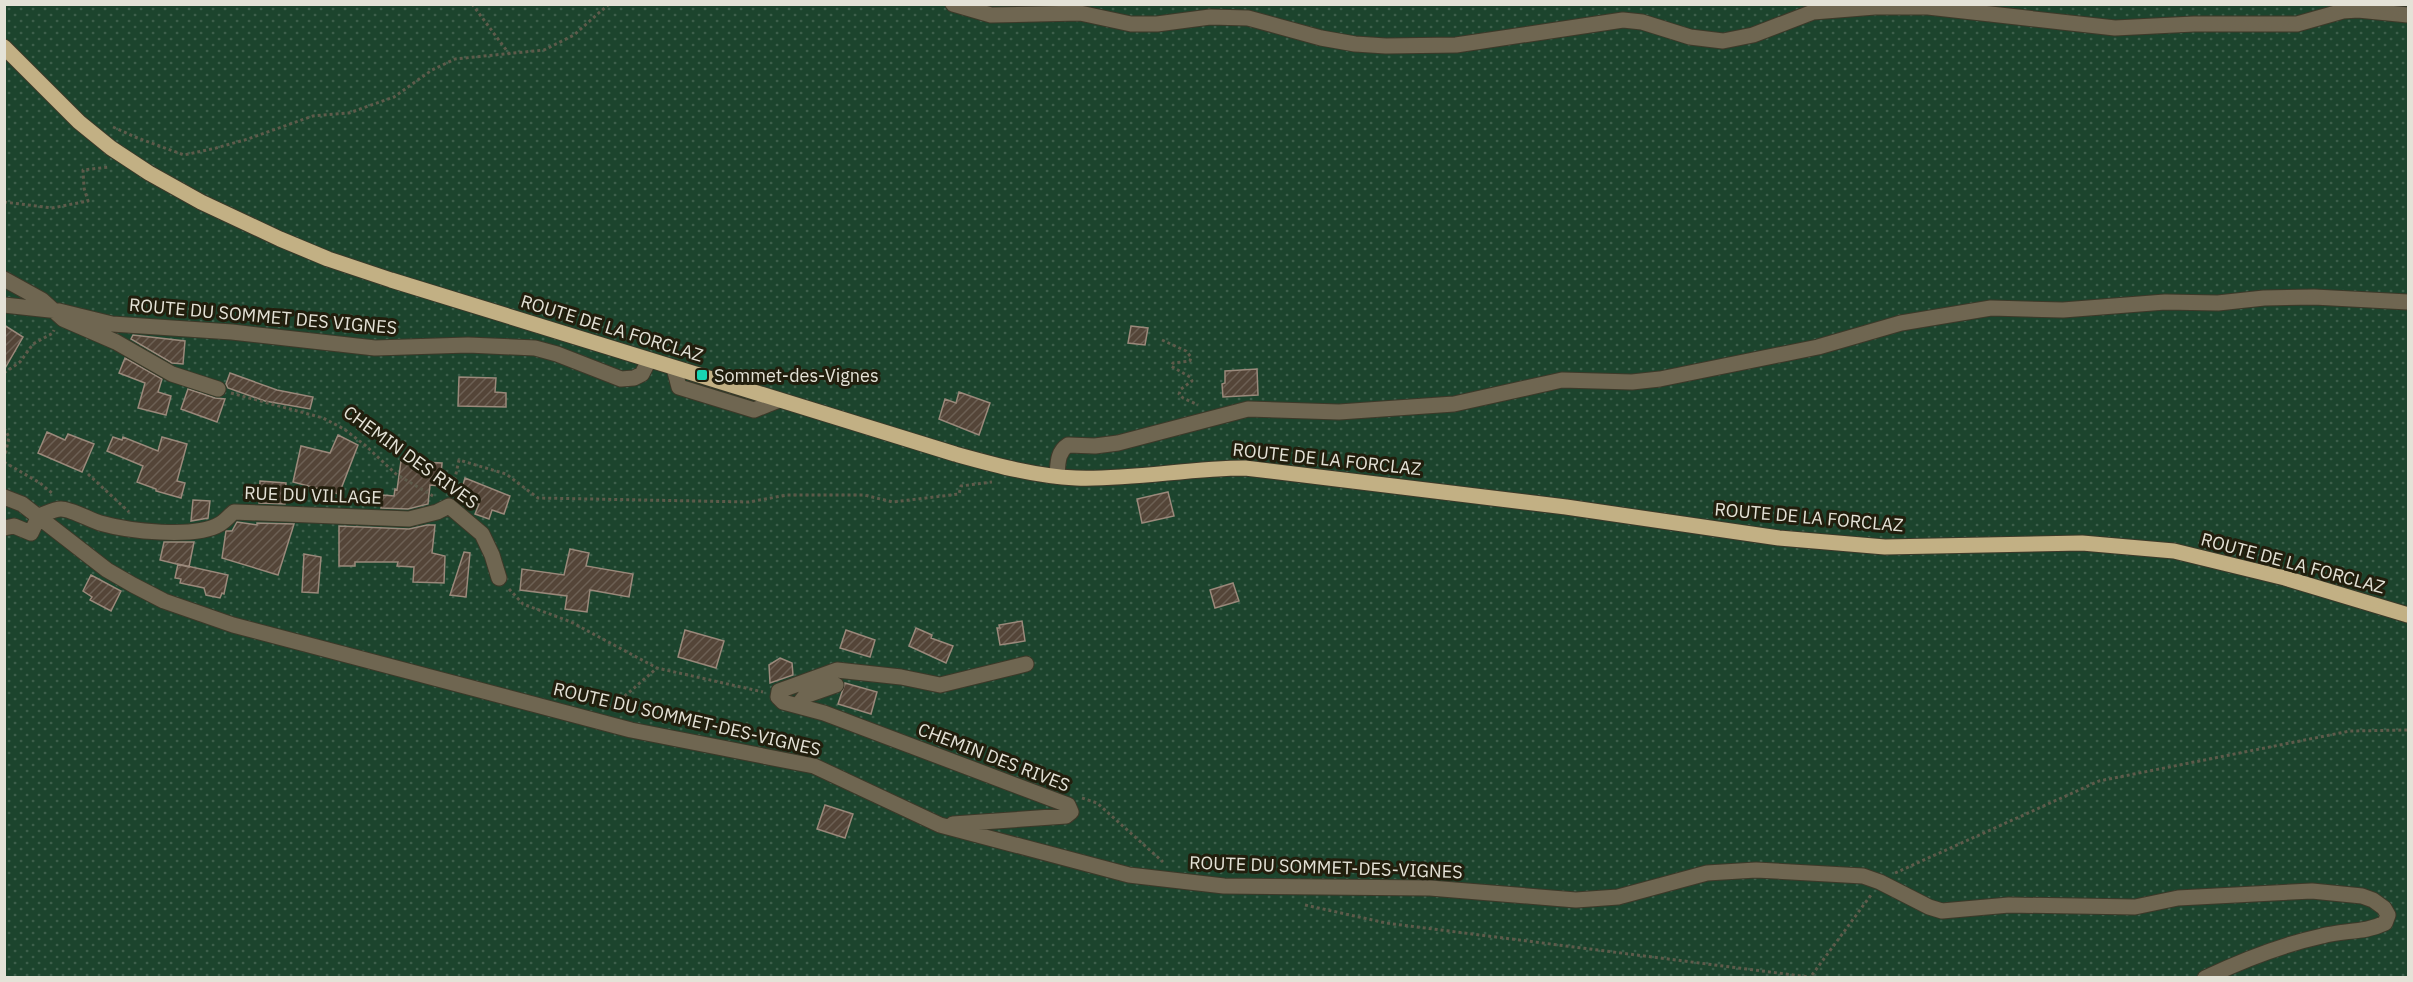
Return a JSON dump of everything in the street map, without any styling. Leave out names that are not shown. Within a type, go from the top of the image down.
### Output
[{"type":"main road","name":"ROUTE DE LA FORCLAZ","points":[[4,47],[46,91],[93,134],[128,160],[170,185],[255,228],[317,255],[674,368],[955,454],[1019,471],[1058,476],[1104,477],[1210,468],[1245,468],[1566,507],[1779,538],[1885,547],[2082,543],[2174,552],[2285,578],[2409,615]]},
{"type":"street","points":[[953,4],[991,15],[1080,13],[1136,24],[1240,17],[1355,44],[1400,47],[1456,45],[1623,20],[1642,22],[1690,37],[1723,41],[1753,35],[1821,10],[1883,7],[1937,8],[2115,28],[2194,24],[2289,24],[2351,10],[2409,15]]},
{"type":"street","points":[[4,279],[56,311],[63,319],[116,342],[172,374],[218,389]]},
{"type":"street","points":[[1058,476],[1059,457],[1061,451],[1068,445],[1095,446],[1118,443],[1248,409],[1340,412],[1454,404],[1562,380],[1632,382],[1660,379],[1818,347],[1901,323],[1991,308],[2063,310],[2165,302],[2218,303],[2264,298],[2314,297],[2409,302]]},
{"type":"street","name":"ROUTE DU SOMMET DES VIGNES","points":[[4,304],[56,311],[112,324],[232,332],[375,348],[468,345],[535,348],[625,379],[642,374],[650,360]]},
{"type":"street","points":[[4,497],[22,504],[39,516],[31,533],[14,526],[4,528]]},
{"type":"street","name":"RUE DU VILLAGE","points":[[39,516],[61,509],[101,523],[146,530],[199,531],[219,525],[234,512],[410,519],[437,512],[449,506]]},
{"type":"street","name":"CHEMIN DES RIVES","points":[[449,506],[482,534],[499,578]]},
{"type":"street","name":"ROUTE DU SOMMET-DES-VIGNES","points":[[39,516],[107,570],[133,585],[174,604],[233,625],[632,730],[814,766],[940,825],[1129,875],[1224,886],[1430,888],[1576,900],[1618,897],[1707,873],[1756,870],[1863,876],[1942,911],[2009,905],[2135,907],[2178,898],[2312,891],[2362,896],[2384,908],[2388,915],[2385,923],[2372,929],[2333,933],[2277,948],[2205,978]]},
{"type":"street","points":[[778,694],[784,688],[837,670],[901,677],[940,685],[1026,664]]},
{"type":"street","points":[[798,705],[805,696],[836,685]]},
{"type":"street","name":"CHEMIN DES RIVES","points":[[778,694],[783,702],[866,728],[1068,805],[1071,812],[1065,816],[940,825]]},
{"type":"path","points":[[472,4],[510,55]]},
{"type":"path","points":[[93,134],[101,125],[108,124],[135,137],[184,154],[248,140],[313,116],[349,113],[394,97],[432,70],[454,59],[544,50],[574,34],[609,4]]},
{"type":"path","points":[[4,202],[52,208],[88,201],[84,188],[83,170],[100,170],[116,165]]},
{"type":"path","points":[[4,374],[20,362],[33,344],[53,333],[56,311]]},
{"type":"path","points":[[1162,340],[1186,351],[1191,357],[1190,361],[1173,363],[1171,366],[1190,377],[1192,381],[1181,389],[1179,394],[1189,402],[1223,415]]},
{"type":"path","name":"CHEMIN DES RIVES","points":[[218,389],[323,417],[366,446],[396,474],[449,506]]},
{"type":"path","points":[[4,428],[9,437],[4,461],[40,483],[54,495]]},
{"type":"path","points":[[449,506],[459,459],[506,474],[538,498],[749,501],[787,495],[864,495],[893,502],[959,494],[961,486],[998,481],[1019,471]]},
{"type":"path","points":[[88,474],[140,520],[146,530]]},
{"type":"path","points":[[499,578],[523,604],[571,622],[657,668],[778,694]]},
{"type":"path","points":[[596,720],[657,668]]},
{"type":"path","points":[[1812,975],[1883,878],[2099,781],[2350,731],[2409,730]]},
{"type":"path","points":[[1305,904],[1386,923],[1812,975],[1817,978]]},
{"type":"green space","points":[[5,5],[2408,5],[2408,977],[5,977]]},
{"type":"building","points":[[4,325],[23,337],[4,370]]},
{"type":"building","points":[[1131,326],[1148,328],[1145,345],[1128,343]]},
{"type":"building","points":[[133,335],[185,341],[183,364],[172,363],[131,339]]},
{"type":"building","points":[[125,358],[162,379],[158,392],[171,396],[166,415],[138,408],[145,383],[119,373]]},
{"type":"building","points":[[1257,369],[1258,395],[1223,397],[1222,384],[1225,383],[1225,371]]},
{"type":"building","points":[[230,373],[277,390],[313,397],[310,409],[265,401],[228,388],[226,384]]},
{"type":"building","points":[[459,377],[496,378],[495,392],[506,393],[506,407],[458,406]]},
{"type":"building","points":[[188,389],[225,399],[217,422],[181,409]]},
{"type":"building","points":[[959,392],[990,403],[979,435],[939,419],[945,399],[956,403]]},
{"type":"building","points":[[47,432],[65,440],[68,434],[94,444],[82,472],[38,453]]},
{"type":"building","points":[[338,435],[358,445],[339,494],[293,482],[301,446],[330,453]]},
{"type":"building","points":[[113,437],[122,440],[123,437],[158,451],[162,437],[187,444],[177,481],[185,483],[181,498],[156,491],[156,489],[137,482],[143,466],[107,451]]},
{"type":"building","points":[[401,461],[442,463],[440,486],[430,485],[428,504],[408,509],[381,508],[383,495],[394,496],[395,489],[397,490]]},
{"type":"building","points":[[465,478],[510,496],[504,514],[492,510],[489,519],[475,514],[479,504],[459,498]]},
{"type":"building","points":[[260,481],[286,483],[285,504],[259,503]]},
{"type":"building","points":[[1168,492],[1174,516],[1142,523],[1137,499]]},
{"type":"building","points":[[193,500],[210,501],[208,518],[191,521]]},
{"type":"building","points":[[237,522],[257,525],[257,523],[294,524],[278,575],[222,558],[226,531],[232,531]]},
{"type":"building","points":[[435,525],[432,553],[445,556],[444,583],[413,582],[414,567],[397,566],[398,562],[355,562],[355,566],[339,566],[339,526],[409,529]]},
{"type":"building","points":[[164,542],[194,542],[189,567],[160,560]]},
{"type":"building","points":[[570,549],[589,553],[586,566],[633,574],[629,597],[590,590],[587,612],[565,609],[567,596],[520,590],[522,569],[564,575]]},
{"type":"building","points":[[464,552],[470,553],[466,597],[450,595]]},
{"type":"building","points":[[304,554],[321,557],[318,593],[302,592]]},
{"type":"building","points":[[178,564],[228,575],[224,594],[222,593],[220,598],[206,595],[204,588],[180,583],[181,579],[175,578]]},
{"type":"building","points":[[91,575],[121,591],[111,611],[90,600],[92,597],[83,591]]},
{"type":"building","points":[[1233,583],[1239,601],[1215,608],[1210,590]]},
{"type":"building","points":[[1022,621],[1025,641],[1000,645],[997,628],[1000,628],[999,625]]},
{"type":"building","points":[[916,628],[932,635],[931,638],[953,646],[946,663],[909,646]]},
{"type":"building","points":[[685,630],[724,641],[716,668],[678,657]]},
{"type":"building","points":[[846,630],[875,640],[870,657],[840,648]]},
{"type":"building","points":[[780,658],[792,663],[793,675],[770,683],[769,665]]},
{"type":"building","points":[[845,683],[877,692],[871,714],[838,704]]},
{"type":"building","points":[[825,805],[853,814],[845,838],[817,829]]},
{"type":"place","name":"Sommet-des-Vignes","points":[[702,375]]}]
